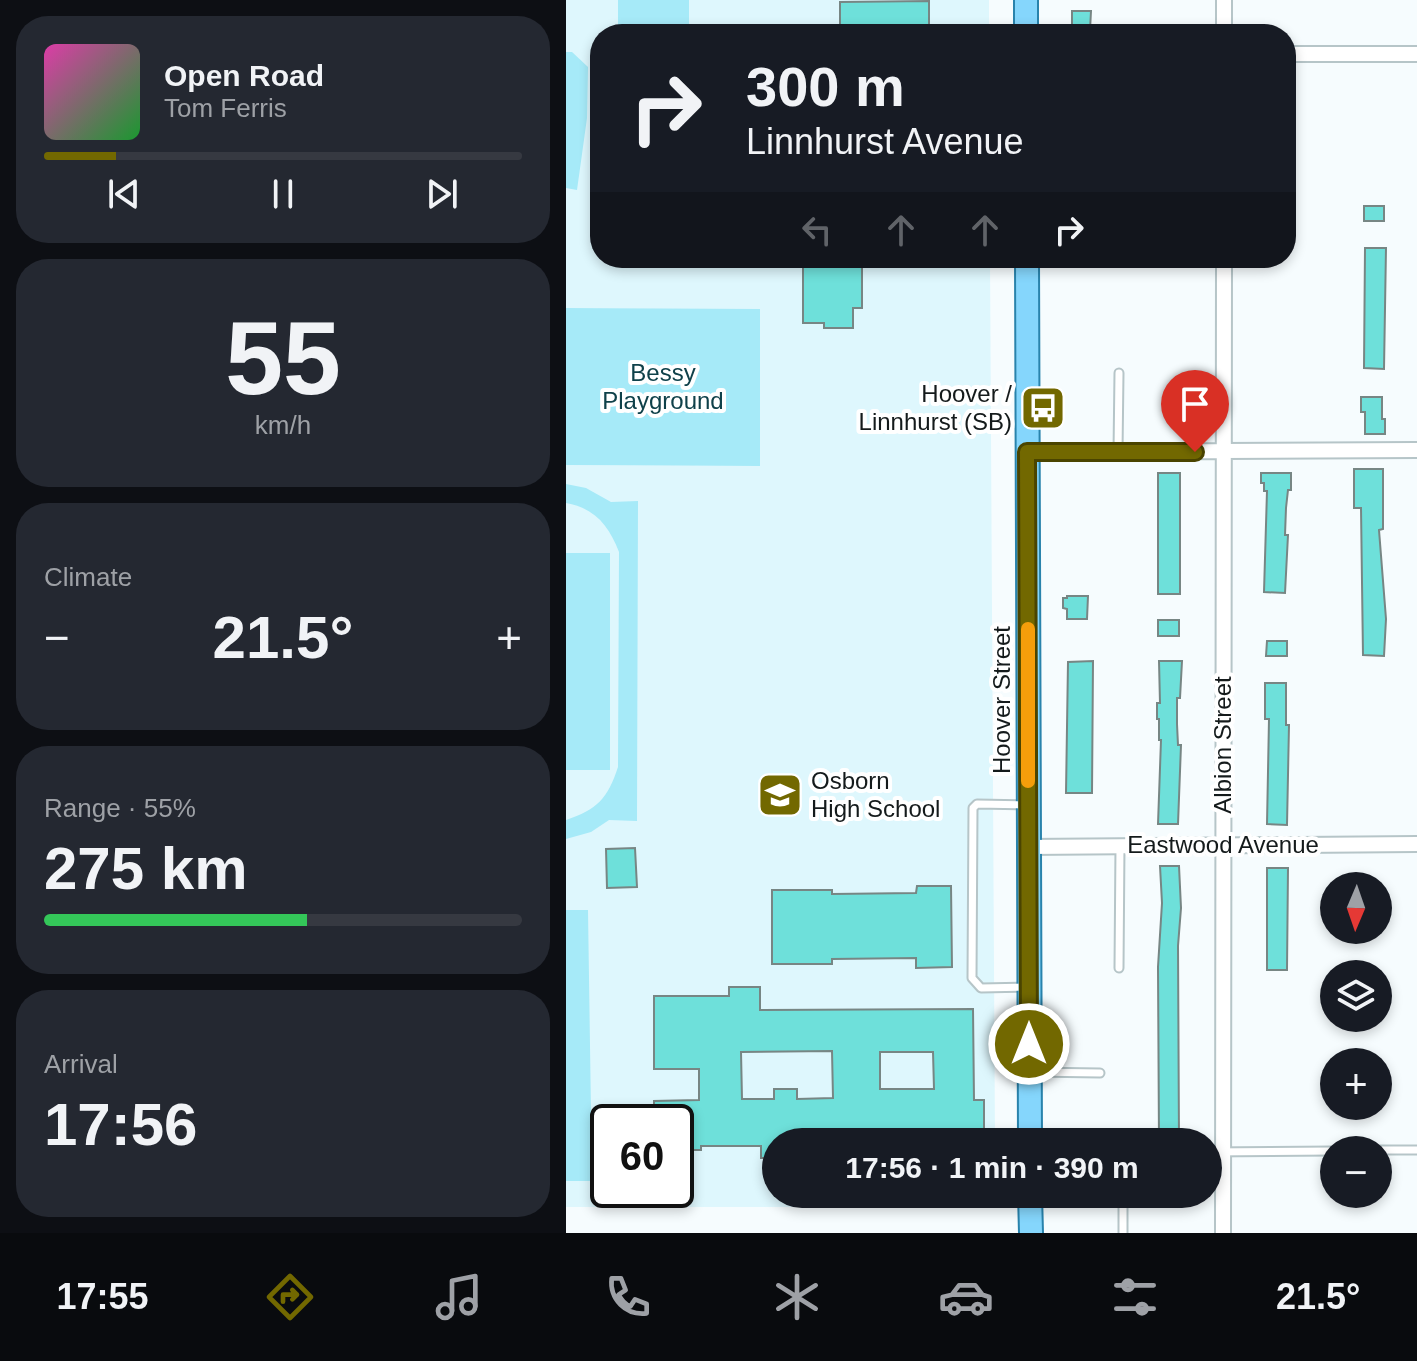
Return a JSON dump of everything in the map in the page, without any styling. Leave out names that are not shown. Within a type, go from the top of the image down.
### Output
[{"type":"main road","points":[[1026,0],[1026,24]]},
{"type":"main road","name":"Hoover Street","points":[[1027,268],[1030,1128]]},
{"type":"main road","points":[[1030,1208],[1031,1233]]},
{"type":"street","points":[[1224,0],[1224,24]]},
{"type":"street","points":[[1296,54],[1417,54]]},
{"type":"street","name":"Albion Street","points":[[1216,1128],[1224,845],[1224,268]]},
{"type":"street","points":[[1027,452],[1417,450]]},
{"type":"street","name":"Eastwood Avenue","points":[[1028,847],[1417,844]]},
{"type":"street","name":"Albion Street","points":[[1221,1208],[1223,1233]]},
{"type":"lane","points":[[1118,452],[1119,373]]},
{"type":"lane","points":[[1028,805],[977,804],[973,808],[972,978],[981,988],[1029,987]]},
{"type":"lane","points":[[1119,968],[1120,846]]},
{"type":"lane","points":[[1029,1072],[1100,1073]]},
{"type":"lane","points":[[1392,1150],[1417,1150]]},
{"type":"lane","points":[[1222,1152],[1320,1151]]},
{"type":"lane","points":[[1123,1208],[1123,1233]]},
{"type":"shaded area","name":"Osborn High School","points":[[566,0],[989,0],[989,24],[590,24],[590,268],[990,268],[995,1128],[762,1128],[762,1207],[694,1207],[694,1104],[590,1104],[590,1207],[566,1207],[566,465],[760,466],[760,310],[566,308]]},
{"type":"green space","points":[[618,0],[689,0],[689,24],[618,24]]},
{"type":"green space","points":[[566,52],[572,52],[588,67],[587,118],[577,190],[566,188]]},
{"type":"green space","name":"Bessy Playground","points":[[566,308],[760,309],[760,466],[566,465]]},
{"type":"green space","points":[[566,484],[586,488],[611,502],[638,501],[637,821],[609,820],[591,832],[566,839],[566,820],[586,812],[600,801],[618,767],[619,552],[600,520],[585,509],[566,503]]},
{"type":"green space","points":[[566,553],[610,553],[610,770],[566,770]]},
{"type":"green space","points":[[566,910],[588,910],[590,1181],[566,1181]]},
{"type":"building","points":[[929,1],[929,24],[840,24],[840,2]]},
{"type":"building","points":[[1072,11],[1091,11],[1090,24],[1072,24]]},
{"type":"building","points":[[1364,206],[1384,206],[1384,221],[1364,221]]},
{"type":"building","points":[[1365,248],[1386,248],[1384,369],[1364,368]]},
{"type":"building","points":[[803,268],[862,268],[862,308],[853,308],[853,328],[824,328],[824,323],[803,323]]},
{"type":"building","points":[[1361,397],[1382,397],[1385,434],[1365,434]]},
{"type":"building","points":[[1354,469],[1383,469],[1383,529],[1379,530],[1386,619],[1384,656],[1363,655],[1361,508],[1354,508]]},
{"type":"building","points":[[1158,473],[1180,473],[1180,594],[1158,594]]},
{"type":"building","points":[[1261,473],[1291,473],[1291,490],[1288,490],[1286,508],[1285,593],[1264,592],[1267,491],[1261,483]]},
{"type":"building","points":[[1088,596],[1087,619],[1067,619],[1063,598]]},
{"type":"building","points":[[1158,620],[1179,620],[1179,636],[1158,636]]},
{"type":"building","points":[[1267,641],[1287,641],[1287,656],[1266,656]]},
{"type":"building","points":[[1093,661],[1092,793],[1066,793],[1068,662]]},
{"type":"building","points":[[1159,661],[1182,661],[1180,698],[1177,698],[1178,745],[1181,745],[1178,824],[1158,824],[1161,740],[1157,719],[1157,703],[1160,703]]},
{"type":"building","points":[[1265,683],[1286,683],[1286,725],[1289,725],[1287,825],[1267,824],[1269,719],[1265,719]]},
{"type":"building","points":[[635,848],[637,887],[607,888],[606,849]]},
{"type":"building","points":[[1160,866],[1179,866],[1179,1128],[1159,1128],[1158,967],[1162,903]]},
{"type":"building","points":[[1267,868],[1288,868],[1287,970],[1267,970]]},
{"type":"building","points":[[917,886],[951,886],[952,967],[916,968],[916,958],[832,959],[832,964],[772,964],[772,890],[832,890],[832,894],[916,893]]},
{"type":"building","points":[[729,987],[760,987],[760,1010],[973,1009],[974,1100],[984,1100],[984,1128],[762,1128],[762,1158],[761,1146],[701,1146],[701,1150],[694,1150],[694,1104],[654,1104],[654,1101],[699,1100],[699,1069],[654,1069],[654,996],[729,996]],"holes":[[[832,1051],[833,1098],[797,1099],[797,1089],[774,1089],[774,1099],[742,1099],[741,1052]],[[880,1052],[933,1052],[934,1089],[880,1089]]]},
{"type":"slow traffic","points":[[1028,629],[1028,781]]},
{"type":"place","name":"Hoover / Linnhurst (SB)","points":[[1043,408]]},
{"type":"place","name":"Osborn High School","points":[[780,795]]},
{"type":"route","points":[[1029,1044],[1027,452],[1195,452]]}]
